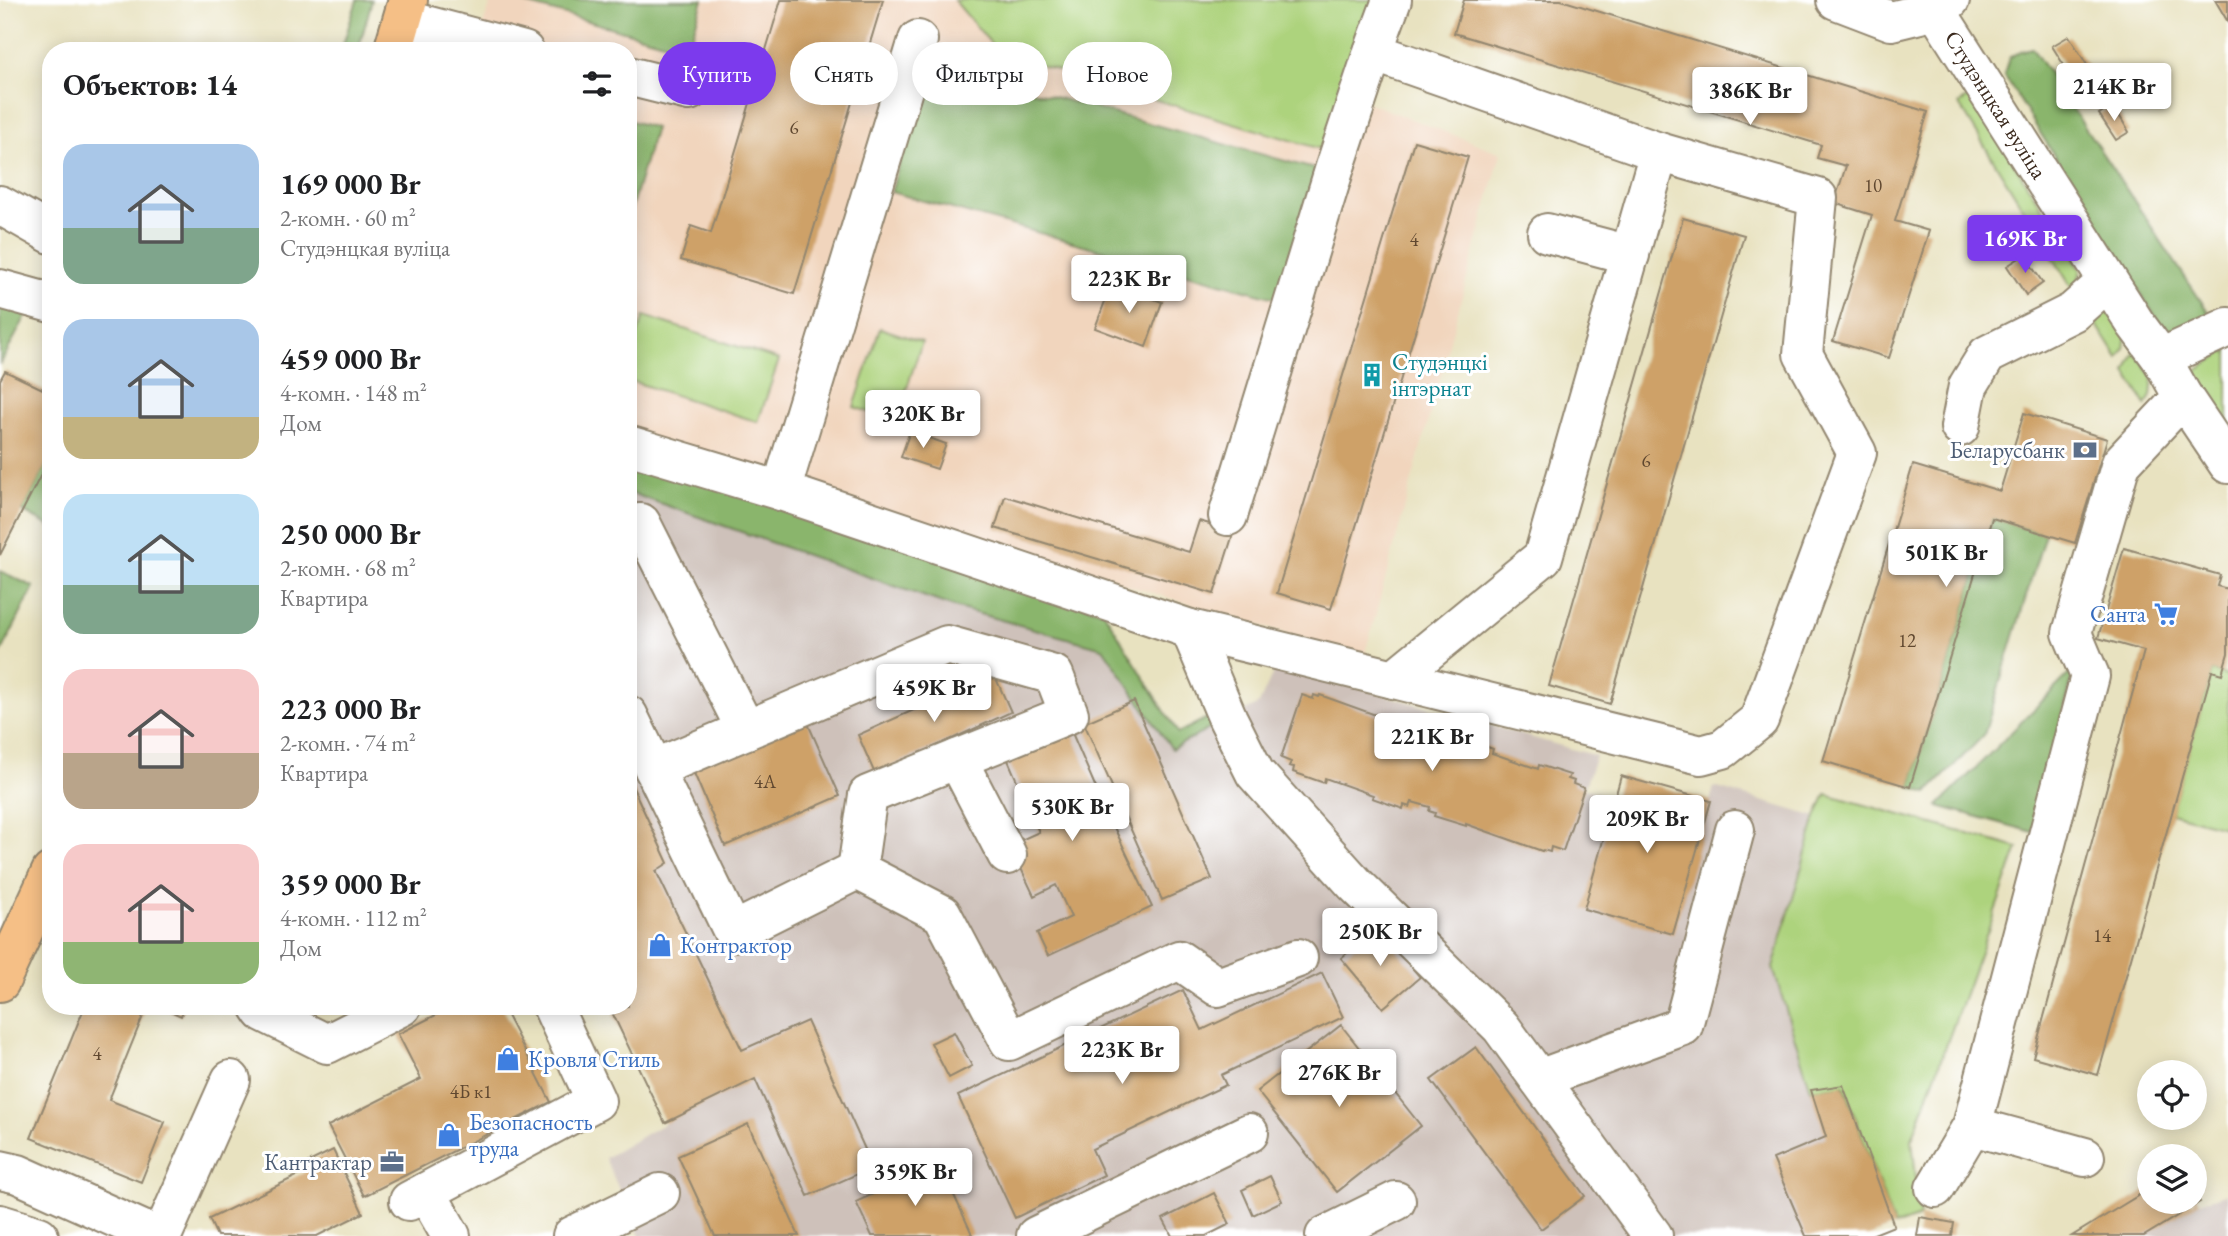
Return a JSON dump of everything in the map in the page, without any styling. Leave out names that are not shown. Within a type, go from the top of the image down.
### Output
[{"type":"main road","points":[[0,982],[42,891]]},
{"type":"street","points":[[1227,516],[1331,180],[1392,0]]},
{"type":"street","name":"Студэнцкая вуліца","points":[[1836,0],[1891,21],[1943,5],[2108,281],[2228,464]]},
{"type":"street","points":[[401,23],[484,42]]},
{"type":"street","points":[[781,491],[918,40]]},
{"type":"street","points":[[637,448],[781,491],[1190,629],[1701,755],[1723,749],[1759,720],[1857,453],[1802,354],[1818,198],[1659,152],[1374,52]]},
{"type":"street","points":[[637,78],[658,83]]},
{"type":"street","points":[[1394,679],[1543,557],[1659,152]]},
{"type":"street","points":[[0,205],[42,229]]},
{"type":"street","points":[[1547,233],[1630,255]]},
{"type":"street","points":[[1960,427],[1968,386],[1987,355],[2073,312],[2108,281]]},
{"type":"street","points":[[0,289],[42,301]]},
{"type":"street","points":[[2161,358],[2228,327]]},
{"type":"street","points":[[1935,1188],[1972,1126],[2090,676],[2072,633],[2120,463],[2183,397]]},
{"type":"street","points":[[637,523],[641,523],[746,730]]},
{"type":"street","points":[[1190,629],[1228,719],[1255,773],[1355,884],[1501,1027],[1653,1236]]},
{"type":"street","points":[[654,769],[947,645],[1054,676],[1069,714],[867,795],[857,870]]},
{"type":"street","points":[[637,734],[733,932],[857,870]]},
{"type":"street","points":[[957,759],[1007,855]]},
{"type":"street","points":[[1539,1079],[1683,1026],[1735,830]]},
{"type":"street","points":[[857,870],[942,914],[1009,1041],[1179,960],[1218,987],[1298,958]]},
{"type":"street","points":[[269,1015],[327,1044],[384,1015]]},
{"type":"street","points":[[451,1236],[418,1197],[596,1101],[556,1015]]},
{"type":"street","points":[[162,1236],[230,1080]]},
{"type":"street","points":[[1972,1126],[2085,1157]]},
{"type":"street","points":[[1036,1236],[1248,1133]]},
{"type":"street","points":[[0,1170],[18,1174],[156,1236]]},
{"type":"street","points":[[572,1236],[660,1193]]},
{"type":"street","points":[[1325,1236],[1396,1201]]},
{"type":"street","points":[[0,1224],[39,1236]]},
{"type":"shaded area","points":[[492,0],[1383,0],[1348,95],[1501,153],[1364,657],[637,434],[637,42],[476,42]]},
{"type":"shaded area","points":[[637,495],[954,607],[1103,648],[1172,749],[1259,704],[1277,664],[1596,756],[1584,788],[1614,799],[1621,776],[1710,801],[1714,787],[1816,817],[1773,968],[1826,1137],[1868,1236],[640,1236],[605,1158],[665,1123],[755,1079],[656,871],[637,878]]},
{"type":"shaded area","points":[[2228,1193],[2228,1236],[2144,1236],[2180,1214],[2207,1214],[2207,1200]]},
{"type":"green space","points":[[357,0],[372,0],[360,42],[344,42]]},
{"type":"green space","points":[[512,0],[703,0],[690,42],[663,42]]},
{"type":"green space","points":[[954,0],[1383,0],[1327,151],[1172,105],[1172,42],[1062,42],[1062,72],[1048,68],[1048,42],[990,42]]},
{"type":"green space","points":[[2032,48],[2215,322],[2180,333],[2163,329],[2004,75],[2009,58]]},
{"type":"green space","points":[[1048,95],[1062,99],[1062,105],[1083,105],[1318,170],[1282,300],[891,192],[916,105],[1048,105]]},
{"type":"green space","points":[[1971,95],[2081,270],[2075,293],[1959,104]]},
{"type":"green space","points":[[637,123],[655,128],[637,189]]},
{"type":"green space","points":[[2108,301],[2127,327],[2124,349],[2118,358],[2090,314]]},
{"type":"green space","points":[[0,305],[28,312],[0,365]]},
{"type":"green space","points":[[644,316],[779,360],[758,422],[637,383],[637,337]]},
{"type":"green space","points":[[880,328],[922,342],[896,421],[854,407]]},
{"type":"green space","points":[[2228,350],[2228,428],[2193,373]]},
{"type":"green space","points":[[2135,352],[2153,377],[2151,396],[2146,405],[2126,372]]},
{"type":"green space","points":[[637,459],[1104,612],[1178,733],[1213,715],[1219,724],[1172,749],[1103,648],[954,607],[637,495]]},
{"type":"green space","points":[[42,472],[42,522],[22,511]]},
{"type":"green space","points":[[1992,518],[2045,534],[1984,735],[1927,793],[1910,787]]},
{"type":"green space","points":[[0,571],[34,587],[0,655]]},
{"type":"green space","points":[[2075,668],[2033,832],[1938,806]]},
{"type":"green space","points":[[2212,671],[2228,676],[2228,828],[2171,813]]},
{"type":"green space","points":[[1826,794],[2018,848],[1912,1139],[1920,1217],[1894,1226],[1844,1085],[1811,1090],[1773,968],[1816,817]]},
{"type":"building","points":[[781,0],[883,0],[870,42],[790,42],[790,105],[851,105],[794,294],[681,260],[691,226],[711,233],[749,105],[776,105],[776,42],[768,42]]},
{"type":"building","points":[[1464,0],[1561,0],[1928,112],[1895,221],[1929,231],[1889,358],[1833,341],[1872,215],[1834,203],[1846,166],[1817,158],[1821,145],[1454,33]]},
{"type":"building","points":[[2215,0],[2228,0],[2228,22]]},
{"type":"building","points":[[2069,36],[2092,73],[2075,83],[2052,46]]},
{"type":"building","points":[[2090,83],[2102,100],[2090,109],[2078,92]]},
{"type":"building","points":[[2113,105],[2129,132],[2116,140],[2099,114]]},
{"type":"building","name":"Студэнцкі інтэрнат","points":[[1414,141],[1468,157],[1331,609],[1277,593]]},
{"type":"building","points":[[1683,218],[1744,235],[1610,704],[1549,686]]},
{"type":"building","points":[[2008,222],[2019,242],[2005,250],[1994,230]]},
{"type":"building","points":[[2024,255],[2043,283],[2026,295],[2007,266]]},
{"type":"building","points":[[1112,283],[1162,302],[1146,347],[1095,328]]},
{"type":"building","points":[[5,371],[42,389],[42,473],[0,555],[0,380]]},
{"type":"building","points":[[2024,413],[2107,439],[2075,543],[1992,518],[1910,787],[1823,761],[1913,465],[2000,491]]},
{"type":"building","points":[[910,431],[946,444],[937,469],[901,457]]},
{"type":"building","points":[[1005,496],[1189,552],[1199,521],[1234,531],[1214,594],[995,528]]},
{"type":"building","points":[[2124,548],[2220,575],[2217,586],[2228,589],[2228,653],[2222,674],[2212,671],[2098,1075],[2033,1057],[2144,651],[2098,638]]},
{"type":"building","points":[[994,674],[1011,712],[875,774],[858,735]]},
{"type":"building","points":[[1302,695],[1313,699],[1314,695],[1320,695],[1398,723],[1399,720],[1430,730],[1429,734],[1434,738],[1452,744],[1454,740],[1461,742],[1462,738],[1493,749],[1492,753],[1538,769],[1539,765],[1570,775],[1568,779],[1574,781],[1573,784],[1584,788],[1563,851],[1551,847],[1550,852],[1542,851],[1466,824],[1434,816],[1435,813],[1429,811],[1430,807],[1412,802],[1410,807],[1404,805],[1403,809],[1325,778],[1324,783],[1293,772],[1294,767],[1289,766],[1291,762],[1281,758]]},
{"type":"building","points":[[1134,701],[1212,879],[1162,900],[1084,723]]},
{"type":"building","points":[[805,717],[840,796],[725,846],[691,766]]},
{"type":"building","points":[[1069,726],[1152,907],[1048,956],[1037,933],[1071,917],[1056,885],[1034,896],[1010,845],[1039,832],[1005,753]]},
{"type":"building","points":[[1621,776],[1711,801],[1673,934],[1584,909]]},
{"type":"building","points":[[637,796],[668,863],[656,871],[742,1050],[807,1021],[873,1167],[808,1196],[755,1079],[665,1123],[613,1015],[637,1015]]},
{"type":"building","points":[[1377,927],[1420,977],[1383,1008],[1341,958]]},
{"type":"building","points":[[1322,973],[1343,1017],[1221,1075],[1226,1085],[1092,1149],[1104,1175],[1015,1218],[958,1096],[1183,990],[1202,1030]]},
{"type":"building","points":[[81,1015],[143,1015],[109,1100],[165,1122],[141,1182],[31,1138]]},
{"type":"building","points":[[436,1015],[507,1015],[551,1102],[364,1196],[328,1126],[421,1079],[398,1034]]},
{"type":"building","points":[[1341,1025],[1421,1126],[1337,1192],[1257,1091]]},
{"type":"building","points":[[954,1032],[972,1066],[949,1078],[931,1043]]},
{"type":"building","points":[[1476,1047],[1585,1196],[1541,1229],[1431,1080]]},
{"type":"building","points":[[1843,1085],[1894,1226],[1869,1236],[1806,1236],[1773,1159],[1826,1137],[1811,1090]]},
{"type":"building","points":[[748,1124],[799,1236],[715,1236],[678,1156]]},
{"type":"building","points":[[333,1150],[363,1213],[317,1236],[217,1236],[209,1219],[305,1172],[301,1166]]},
{"type":"building","points":[[939,1163],[972,1234],[872,1236],[856,1202]]},
{"type":"building","points":[[1270,1176],[1282,1201],[1253,1215],[1242,1190]]},
{"type":"building","points":[[1214,1193],[1230,1224],[1206,1236],[1172,1236],[1163,1219]]},
{"type":"building","points":[[2137,1196],[2137,1214],[2180,1214],[2144,1236],[2072,1236]]},
{"type":"building","points":[[1920,1217],[1954,1223],[1952,1236],[1917,1236]]},
{"type":"place","name":"Студэнцкі інтэрнат","points":[[1372,375]]},
{"type":"place","name":"Беларусбанк","points":[[2085,450]]},
{"type":"place","name":"Санта","points":[[2166,614]]},
{"type":"place","name":"Контрактор","points":[[660,945]]},
{"type":"place","name":"Кровля Стиль","points":[[508,1059]]},
{"type":"place","name":"Безопасность труда","points":[[449,1135]]},
{"type":"place","name":"Кантрактар","points":[[392,1162]]}]
